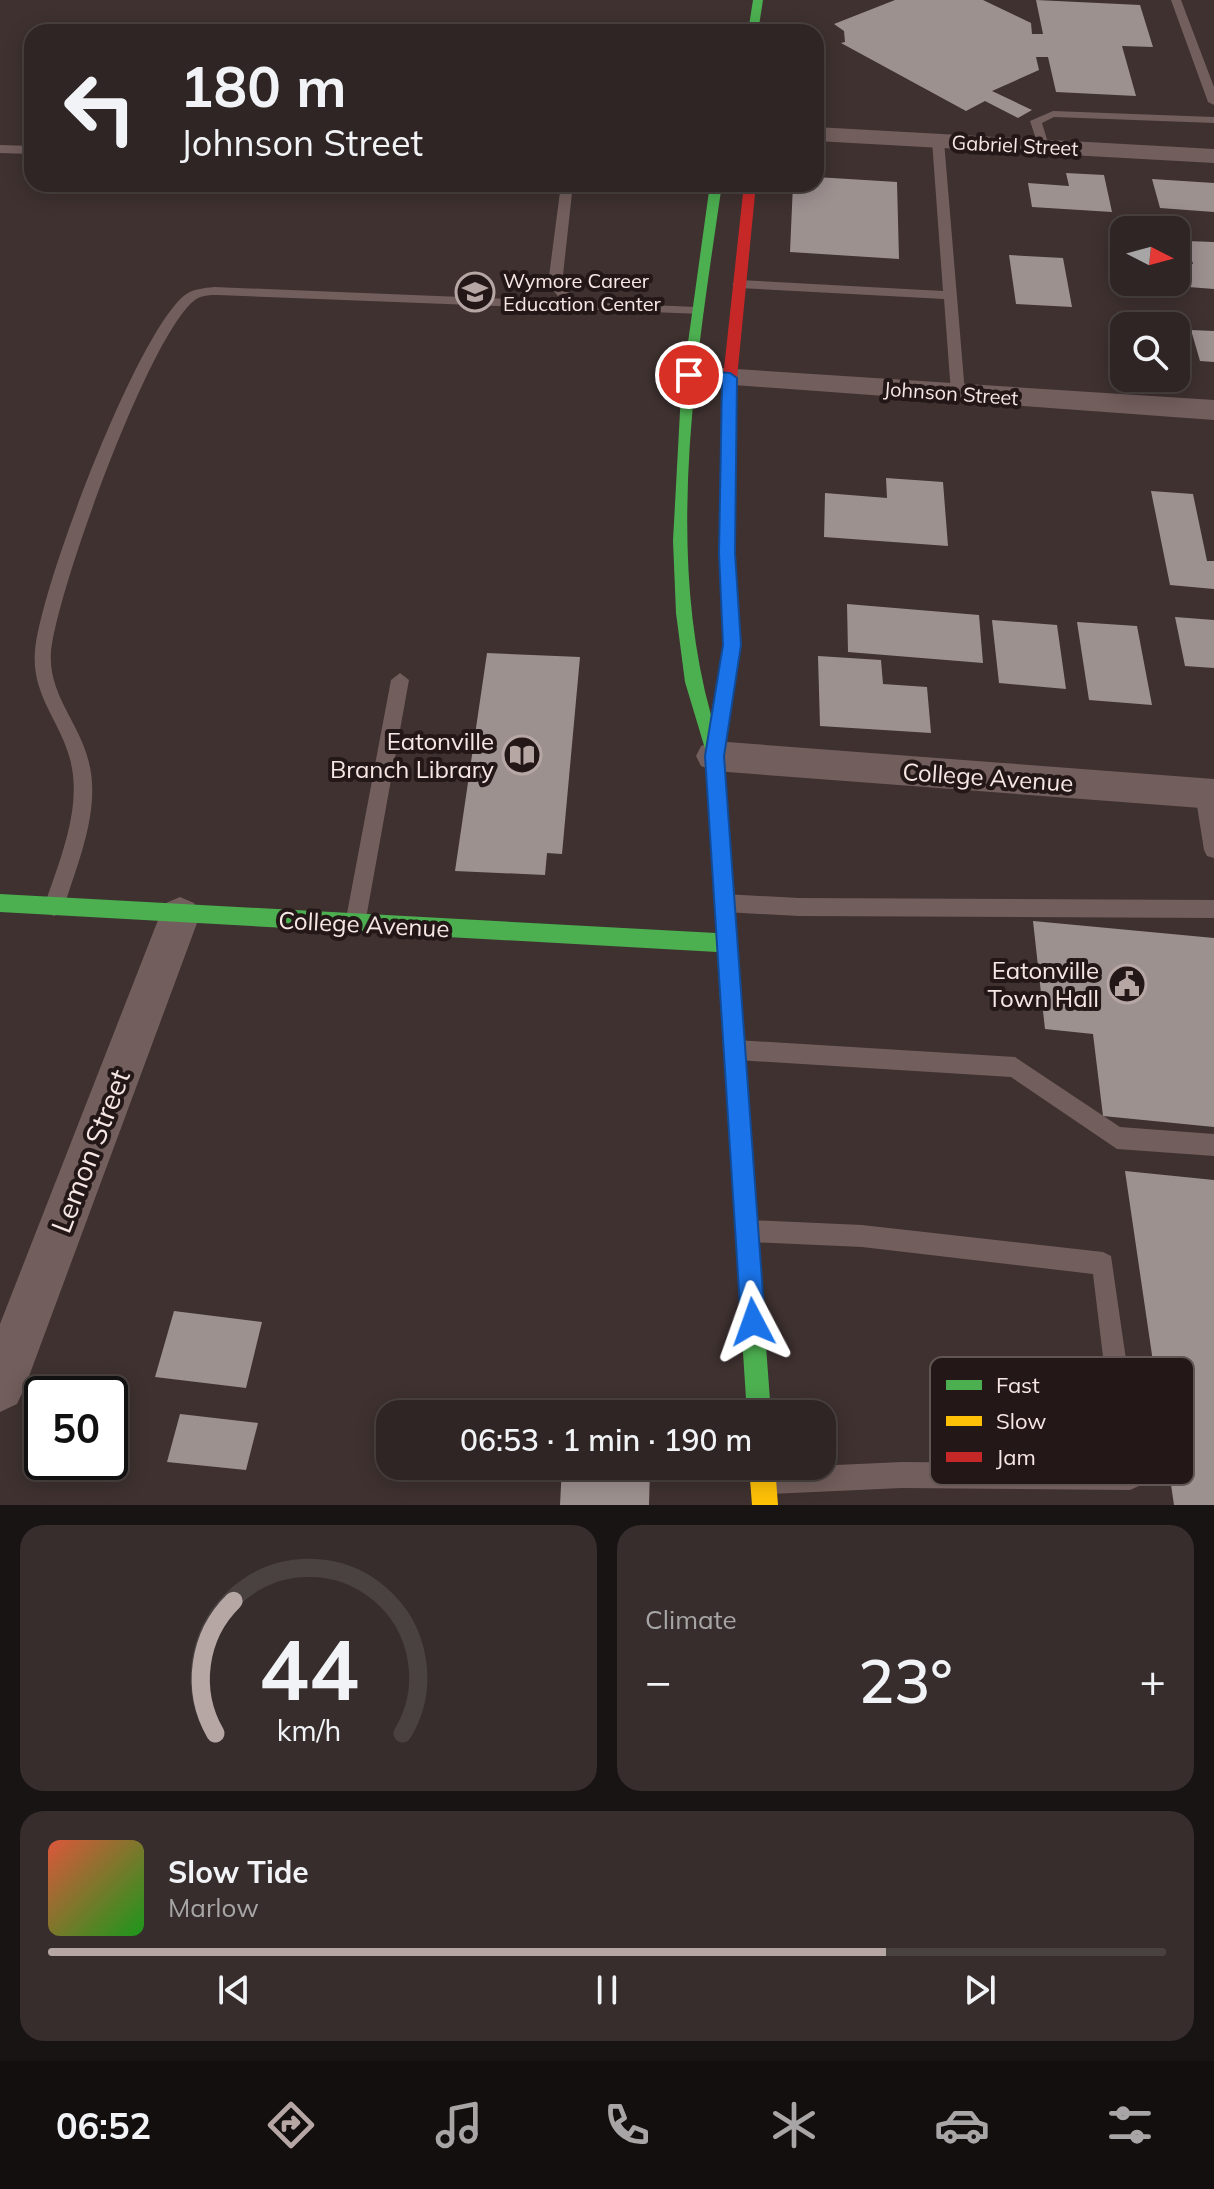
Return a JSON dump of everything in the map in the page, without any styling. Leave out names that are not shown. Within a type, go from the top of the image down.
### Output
[{"type":"main road","points":[[754,24],[758,0]]},
{"type":"main road","points":[[714,756],[700,719],[683,645],[684,457],[689,375],[715,192]]},
{"type":"main road","points":[[749,192],[730,378],[727,553],[732,645],[714,756],[758,1400]]},
{"type":"main road","name":"College Avenue","points":[[0,903],[727,943]]},
{"type":"street","name":"Gabriel Street","points":[[824,134],[1214,156]]},
{"type":"street","name":"Johnson Street","points":[[689,375],[1214,410]]},
{"type":"street","name":"College Avenue","points":[[714,756],[1209,794]]},
{"type":"street","name":"Lemon Street","points":[[0,1387],[180,915]]},
{"type":"lane","points":[[1176,0],[1214,102]]},
{"type":"lane","points":[[1043,146],[1036,121],[1053,114],[1214,120]]},
{"type":"lane","points":[[938,141],[958,393]]},
{"type":"lane","points":[[0,149],[24,150]]},
{"type":"lane","points":[[566,192],[555,284],[571,304]]},
{"type":"lane","points":[[739,284],[950,295]]},
{"type":"lane","points":[[54,907],[77,832],[83,790],[81,763],[72,740],[50,704],[44,685],[45,628],[74,537],[147,359],[187,300],[203,291],[223,291],[697,311]]},
{"type":"lane","points":[[355,924],[400,680]]},
{"type":"lane","points":[[1209,794],[1214,850]]},
{"type":"lane","points":[[724,903],[799,907],[1214,909]]},
{"type":"lane","points":[[734,1050],[1015,1067],[1117,1138],[1214,1145]]},
{"type":"lane","points":[[747,1230],[862,1236],[1103,1264],[1115,1357]]},
{"type":"lane","points":[[763,1484],[930,1475]]},
{"type":"building","points":[[895,0],[983,0],[1031,23],[1032,34],[1043,34],[1036,0],[1140,5],[1153,47],[1122,46],[1136,96],[1056,92],[1048,57],[1036,57],[1039,70],[992,91],[1032,110],[1018,118],[985,101],[966,111],[841,43],[845,42],[844,31],[834,24]]},
{"type":"building","points":[[1066,173],[1104,175],[1112,212],[1032,207],[1028,183],[1069,186]]},
{"type":"building","points":[[824,177],[897,182],[899,259],[790,252],[793,192],[824,192]]},
{"type":"building","points":[[1152,179],[1214,183],[1214,212],[1160,208]]},
{"type":"building","points":[[1190,241],[1214,242],[1214,289],[1190,287],[1190,264],[1193,264]]},
{"type":"building","points":[[1009,255],[1063,258],[1072,307],[1016,304]]},
{"type":"building","points":[[1191,330],[1214,331],[1214,362],[1200,361]]},
{"type":"building","points":[[886,478],[943,482],[948,546],[824,537],[825,493],[887,498]]},
{"type":"building","points":[[1151,491],[1193,494],[1207,561],[1214,561],[1214,589],[1170,585]]},
{"type":"building","points":[[847,604],[979,615],[983,663],[848,652]]},
{"type":"building","points":[[1175,617],[1214,620],[1214,668],[1185,666]]},
{"type":"building","points":[[992,620],[1057,625],[1066,689],[999,683]]},
{"type":"building","points":[[1077,622],[1137,626],[1152,705],[1089,700]]},
{"type":"building","name":"Eatonville Branch Library","points":[[487,653],[580,657],[562,854],[547,853],[545,875],[455,871]]},
{"type":"building","points":[[818,656],[881,660],[883,684],[927,687],[931,733],[820,726]]},
{"type":"building","name":"Eatonville Town Hall","points":[[1033,921],[1214,938],[1214,1127],[1103,1116],[1093,1034],[1045,1029]]},
{"type":"building","points":[[1125,1171],[1214,1180],[1214,1505],[1174,1505],[1171,1485],[1194,1485],[1194,1357],[1152,1357]]},
{"type":"building","points":[[174,1311],[262,1322],[246,1388],[155,1377]]},
{"type":"building","points":[[180,1414],[258,1423],[246,1470],[167,1462]]},
{"type":"building","points":[[561,1480],[650,1480],[649,1505],[560,1505]]},
{"type":"traffic: fast","points":[[754,24],[758,0]]},
{"type":"traffic: fast","points":[[711,746],[694,682],[684,613],[681,541],[682,467],[688,393],[715,192]]},
{"type":"traffic: fast","points":[[732,640],[714,756],[758,1400]]},
{"type":"traffic: fast","points":[[0,903],[727,943]]},
{"type":"traffic: slow","points":[[763,1480],[765,1505]]},
{"type":"traffic: jam","points":[[732,640],[727,553],[730,378],[749,192]]},
{"type":"place","name":"Wymore Career Education Center","points":[[475,292]]},
{"type":"place","name":"Eatonville Branch Library","points":[[522,755]]},
{"type":"place","name":"Eatonville Town Hall","points":[[1127,984]]},
{"type":"route","points":[[689,375],[730,378],[727,553],[732,645],[714,756],[753,1322]]}]
